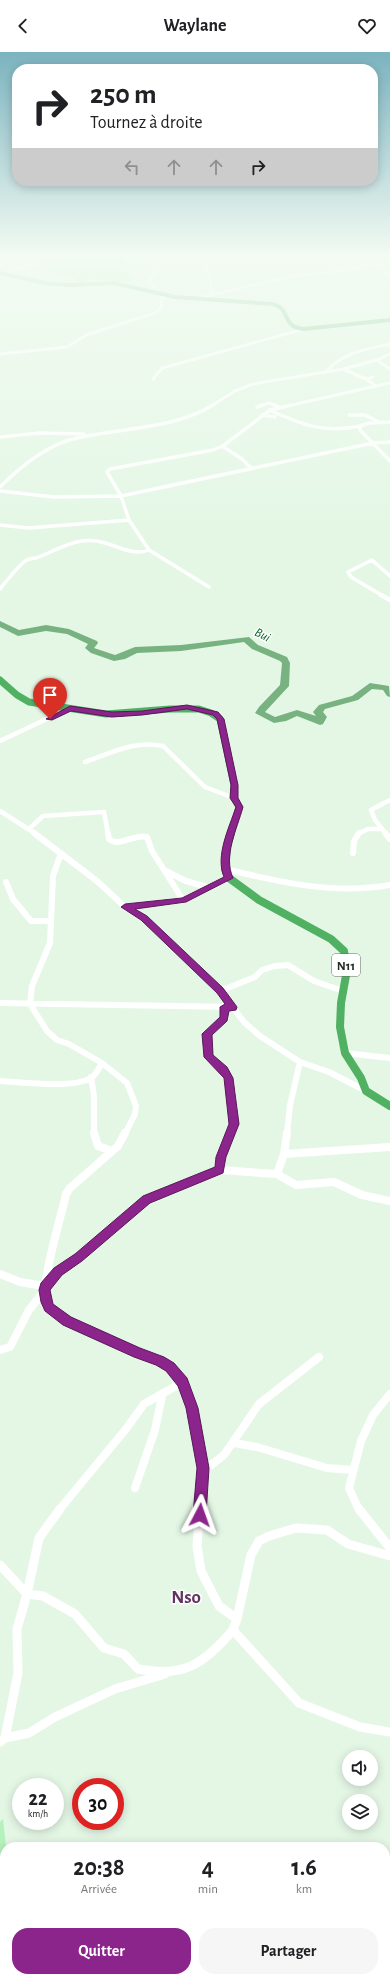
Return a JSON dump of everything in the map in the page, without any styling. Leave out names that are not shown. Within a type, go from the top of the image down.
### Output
[{"type":"highway","name":"N11","points":[[0,680],[16,694],[29,702],[112,714],[142,713],[187,707],[216,714],[220,719],[229,754],[234,785],[234,798],[239,807],[227,847],[225,869],[229,878],[258,900],[331,939],[344,952],[347,970],[343,991],[340,1027],[345,1052],[361,1078],[366,1091]]},
{"type":"highway","points":[[366,1091],[390,1106]]},
{"type":"street","points":[[0,353],[67,347],[70,345]]},
{"type":"street","points":[[153,379],[162,368],[251,345]]},
{"type":"street","points":[[327,371],[342,358],[356,352],[385,345]]},
{"type":"street","points":[[0,487],[15,472],[40,454],[76,438],[159,424],[202,412],[235,391],[253,384],[343,369],[377,360],[390,354]]},
{"type":"street","points":[[377,360],[390,369]]},
{"type":"street","points":[[343,369],[366,379],[376,386]]},
{"type":"street","points":[[296,376],[301,379]]},
{"type":"street","points":[[366,379],[373,377]]},
{"type":"street","points":[[209,587],[149,550],[129,520],[121,496],[107,472],[110,469],[203,453],[222,446],[240,434],[269,410],[390,383]]},
{"type":"street","points":[[257,407],[269,403],[279,407]]},
{"type":"street","points":[[269,410],[316,429],[360,430],[390,460]]},
{"type":"street","points":[[262,415],[275,417]]},
{"type":"street","points":[[349,415],[365,415],[379,422]]},
{"type":"street","points":[[349,429],[379,422],[390,422]]},
{"type":"street","points":[[0,437],[40,433],[94,435]]},
{"type":"street","points":[[0,491],[54,497],[121,496],[373,443],[389,442],[389,436]]},
{"type":"street","points":[[222,446],[242,459],[251,468]]},
{"type":"street","points":[[0,525],[29,528],[129,520]]},
{"type":"street","points":[[0,589],[26,560],[37,558],[70,542],[87,540],[104,542],[142,553],[149,550]]},
{"type":"street","points":[[390,576],[372,560],[358,565],[348,572],[351,577],[390,600]]},
{"type":"street","points":[[0,742],[70,708]]},
{"type":"street","points":[[85,762],[129,747],[156,744],[163,746],[205,787],[234,798]]},
{"type":"street","points":[[390,800],[371,810],[375,820],[390,839]]},
{"type":"street","points":[[0,811],[29,829],[61,853],[125,907],[144,918],[220,991],[244,1022],[260,1036],[300,1062],[329,1072],[366,1091]]},
{"type":"street","points":[[29,829],[43,816],[104,812],[109,839],[115,842],[127,841],[138,836],[147,837],[152,850],[183,900]]},
{"type":"street","points":[[353,853],[354,841],[359,833],[370,827],[375,820]]},
{"type":"street","points":[[370,827],[381,829]]},
{"type":"street","points":[[61,853],[53,876],[49,950],[32,986],[30,1004],[48,1031],[57,1040],[69,1044],[102,1062],[127,1083],[136,1106],[134,1114],[118,1146],[70,1188],[66,1194],[45,1288],[46,1302],[49,1308],[67,1321],[138,1353],[160,1361],[170,1367],[183,1382],[192,1408],[203,1468],[197,1546],[201,1571],[219,1606],[236,1619]]},
{"type":"street","points":[[225,869],[266,879],[342,888],[378,888],[390,885]]},
{"type":"street","points":[[164,870],[186,881],[207,888]]},
{"type":"street","points":[[125,907],[183,900],[229,878]]},
{"type":"street","points":[[6,882],[13,899],[31,921],[50,921]]},
{"type":"street","points":[[220,991],[255,977],[262,970],[275,966],[288,965],[300,974],[325,987],[343,991]]},
{"type":"street","points":[[0,1003],[233,1007]]},
{"type":"street","points":[[220,1170],[221,1157],[234,1124],[232,1103],[229,1078],[223,1070],[208,1057],[207,1034],[224,1018],[225,1007]]},
{"type":"street","points":[[345,1052],[390,1058]]},
{"type":"street","points":[[0,1081],[59,1083],[79,1081],[91,1078],[102,1062]]},
{"type":"street","points":[[277,1174],[284,1154],[290,1106],[300,1062]]},
{"type":"street","points":[[91,1078],[94,1096],[94,1138],[98,1146],[112,1151]]},
{"type":"street","points":[[284,1154],[390,1147]]},
{"type":"street","points":[[0,1350],[10,1348],[29,1310],[58,1272],[79,1258],[146,1200],[220,1170],[277,1174],[296,1185],[334,1182],[362,1195],[380,1200],[390,1200]]},
{"type":"street","points":[[0,1274],[20,1282],[45,1288]]},
{"type":"street","points":[[203,1468],[211,1465],[224,1455],[234,1443],[242,1428],[259,1404],[319,1357]]},
{"type":"street","points":[[183,1382],[162,1396],[144,1404],[126,1429],[56,1513],[38,1538],[27,1594],[17,1629],[18,1673],[3,1740],[28,1733],[55,1717],[115,1688],[191,1666],[208,1656],[233,1630],[251,1555],[259,1541],[269,1536],[296,1528],[327,1530],[348,1544],[390,1556]]},
{"type":"street","points":[[390,1394],[373,1415],[361,1441],[349,1488],[360,1512],[390,1548]]},
{"type":"street","points":[[135,1488],[155,1430],[162,1396]]},
{"type":"street","points":[[234,1443],[257,1447],[327,1468],[353,1470]]},
{"type":"street","points":[[0,1565],[13,1577],[27,1594],[43,1596],[75,1614],[104,1648],[124,1654],[138,1669],[172,1672]]},
{"type":"street","points":[[233,1630],[299,1702],[360,1727],[390,1732]]},
{"type":"green space","points":[[3,1819],[5,1842],[0,1842],[0,1822]]},
{"type":"waterway","name":"Bui","points":[[0,624],[18,633],[46,628],[69,632],[94,643],[89,648],[94,651],[114,658],[122,657],[135,650],[181,648],[246,639],[255,647],[284,659],[286,663],[284,686],[260,713],[274,720],[283,719],[292,713],[302,713],[320,722],[322,717],[318,712],[322,707],[355,698],[370,686],[386,688],[390,694]]},
{"type":"district","name":"Nso","points":[[186,1596]]},
{"type":"route","points":[[50,719],[64,713],[70,708],[112,714],[142,713],[187,707],[209,711],[216,714],[220,719],[229,754],[234,785],[234,798],[239,807],[226,854],[225,869],[229,878],[183,900],[172,903],[154,903],[125,907],[144,918],[220,991],[233,1007],[225,1007],[224,1018],[207,1034],[208,1057],[223,1070],[229,1078],[234,1124],[221,1157],[220,1170],[146,1200],[79,1258],[58,1272],[45,1286],[46,1302],[49,1308],[67,1321],[138,1353],[160,1361],[170,1367],[183,1382],[192,1408],[203,1468],[200,1515]]}]
